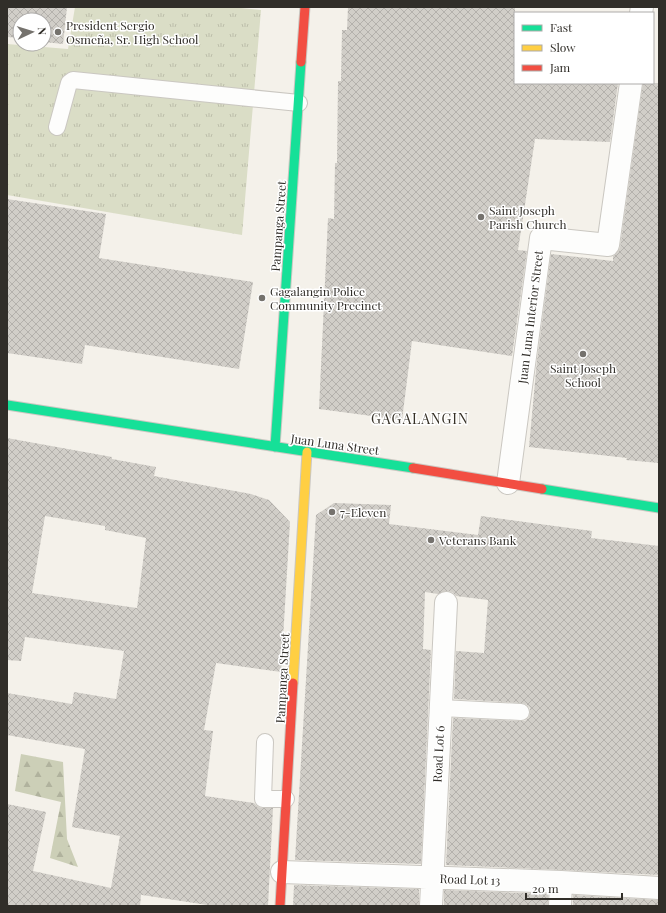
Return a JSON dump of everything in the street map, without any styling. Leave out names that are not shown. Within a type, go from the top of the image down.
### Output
[{"type":"street","name":"Pampanga Street","points":[[275,447],[305,7]]},
{"type":"street","name":"Juan Luna Interior Street","points":[[508,483],[541,238],[608,245],[631,84]]},
{"type":"street","name":"Juan Luna Street","points":[[7,405],[454,474],[659,508]]},
{"type":"street","name":"Pampanga Street","points":[[280,906],[307,452]]},
{"type":"street","name":"Road Lot 6","points":[[431,906],[446,603]]},
{"type":"street","name":"Road Lot 13","points":[[282,872],[561,882],[659,888]]},
{"type":"street","points":[[560,906],[561,882]]},
{"type":"lane","points":[[57,127],[68,83],[73,80],[299,103]]},
{"type":"lane","points":[[440,708],[521,712]]},
{"type":"lane","points":[[265,742],[263,799],[286,799]]},
{"type":"green space","points":[[75,7],[231,7],[261,10],[242,235],[7,195],[7,44],[12,44],[12,52],[52,52],[52,48],[68,49]]},
{"type":"green space","points":[[21,754],[63,762],[67,839],[78,867],[50,858],[61,802],[15,791]]},
{"type":"building","points":[[7,7],[67,7],[63,44],[52,43],[52,12],[12,12],[12,37],[7,37]]},
{"type":"building","points":[[348,7],[515,7],[514,84],[618,84],[610,142],[535,139],[518,250],[527,251],[512,356],[412,341],[402,420],[319,409],[328,218],[334,219],[335,163],[337,163],[338,81],[341,81],[342,30],[347,30]]},
{"type":"building","name":"Saint Joseph School","points":[[659,83],[659,463],[529,447],[537,360],[551,254],[613,261],[613,256],[618,252],[620,247],[643,84]]},
{"type":"building","points":[[7,199],[106,214],[99,258],[253,282],[239,369],[85,345],[82,364],[7,353]]},
{"type":"building","points":[[7,438],[112,457],[112,459],[156,467],[154,476],[251,494],[269,500],[290,522],[281,672],[216,663],[204,730],[213,731],[205,796],[254,803],[258,807],[263,808],[273,808],[268,906],[214,906],[141,895],[140,906],[7,906],[7,804],[46,812],[33,871],[111,888],[120,836],[72,827],[85,749],[7,735],[7,693],[72,704],[74,692],[116,699],[124,651],[25,637],[21,661],[7,660]],"holes":[[[45,516],[105,526],[105,530],[146,538],[137,608],[32,593]]]},
{"type":"building","points":[[334,503],[391,505],[389,524],[478,535],[481,516],[592,531],[591,538],[659,546],[659,875],[446,865],[453,718],[525,721],[529,717],[530,708],[526,704],[521,703],[454,699],[456,651],[484,653],[488,600],[456,596],[452,592],[446,591],[438,594],[425,592],[423,649],[431,650],[421,864],[295,860],[316,515]]},
{"type":"building","points":[[294,885],[419,889],[419,906],[293,906]]},
{"type":"building","points":[[444,890],[548,894],[548,906],[444,906]]},
{"type":"building","points":[[573,895],[659,900],[659,906],[573,906]]},
{"type":"traffic: fast","points":[[275,447],[301,62]]},
{"type":"traffic: fast","points":[[7,405],[413,468]]},
{"type":"traffic: fast","points":[[542,489],[659,508]]},
{"type":"traffic: slow","points":[[293,683],[307,452]]},
{"type":"traffic: jam","points":[[301,62],[305,7]]},
{"type":"traffic: jam","points":[[413,468],[542,489]]},
{"type":"traffic: jam","points":[[280,906],[293,683]]},
{"type":"place","name":"President Sergio Osmeña, Sr. High School","points":[[58,32]]},
{"type":"place","name":"Saint Joseph Parish Church","points":[[481,217]]},
{"type":"place","name":"Gagalangin Police Community Precinct","points":[[262,298]]},
{"type":"place","name":"Saint Joseph School","points":[[583,354]]},
{"type":"place","name":"7-Eleven","points":[[332,512]]},
{"type":"place","name":"Veterans Bank","points":[[431,540]]},
{"type":"district","name":"GAGALANGIN","points":[[420,418]]}]
